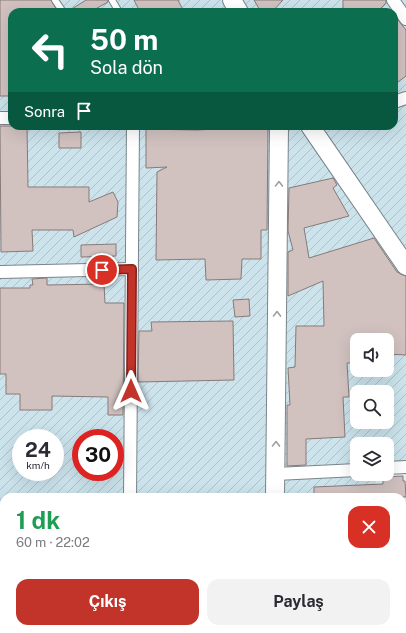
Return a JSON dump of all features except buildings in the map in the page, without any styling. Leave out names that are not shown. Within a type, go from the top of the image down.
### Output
[{"type":"street","points":[[398,11],[406,19]]},
{"type":"street","points":[[130,493],[133,130]]},
{"type":"street","points":[[275,493],[279,130]]},
{"type":"street","points":[[316,130],[406,266]]},
{"type":"street","points":[[0,272],[132,269]]},
{"type":"street","points":[[394,468],[406,467]]},
{"type":"street","points":[[276,474],[350,470]]},
{"type":"shaded area","points":[[0,0],[406,0],[406,461],[394,462],[394,437],[350,437],[350,481],[376,481],[377,493],[0,493]]},
{"type":"route","points":[[102,270],[132,269],[131,391]]}]
